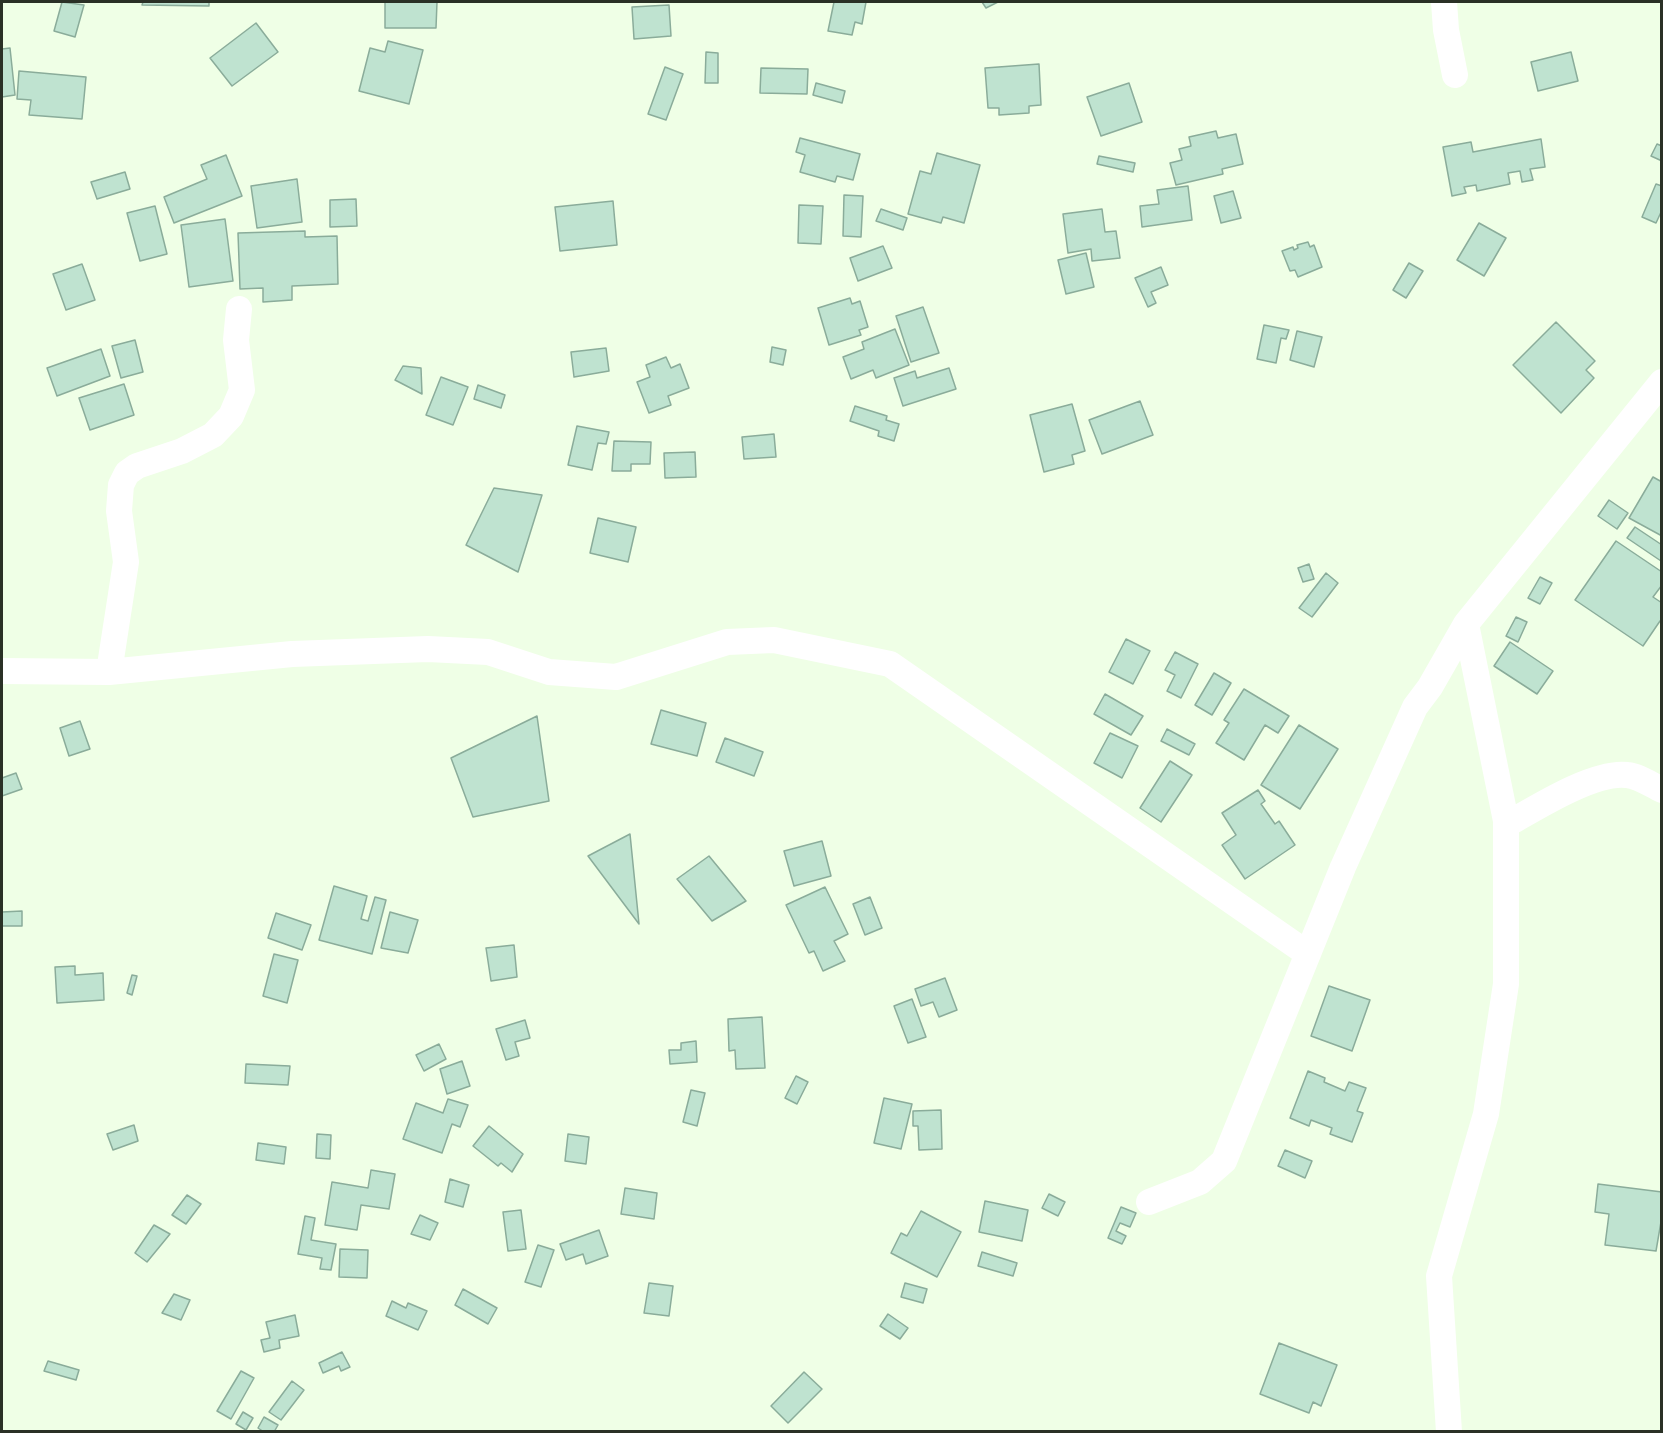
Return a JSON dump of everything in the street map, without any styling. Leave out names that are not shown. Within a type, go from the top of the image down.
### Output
[{"type":"street","points":[[1444,2],[1446,30],[1455,75]]},
{"type":"street","points":[[108,672],[126,562],[120,511],[121,485],[127,473],[137,466],[182,451],[213,435],[231,416],[242,390],[236,340],[239,309]]},
{"type":"street","points":[[1149,1202],[1200,1182],[1224,1161],[1343,867],[1415,706],[1430,687],[1466,624],[1661,385]]},
{"type":"street","points":[[1449,1431],[1439,1276],[1486,1114],[1506,984],[1506,821],[1466,624]]},
{"type":"street","points":[[2,671],[108,672],[292,654],[428,649],[488,652],[549,672],[616,677],[728,642],[774,640],[890,664],[1308,954]]},
{"type":"street","points":[[1506,821],[1511,822],[1545,802],[1610,775],[1631,775],[1662,790]]},
{"type":"building","points":[[62,2],[84,5],[75,37],[54,31]]},
{"type":"building","points":[[143,2],[209,2],[209,6],[142,5]]},
{"type":"building","points":[[385,2],[437,2],[436,28],[385,28]]},
{"type":"building","points":[[834,2],[866,2],[862,24],[855,22],[852,35],[828,31]]},
{"type":"building","points":[[982,2],[998,2],[986,8]]},
{"type":"building","points":[[669,5],[671,36],[634,39],[632,7]]},
{"type":"building","points":[[256,23],[278,52],[232,86],[210,58]]},
{"type":"building","points":[[388,41],[423,50],[409,104],[359,91],[370,48],[385,52]]},
{"type":"building","points":[[10,48],[15,95],[2,97],[2,49]]},
{"type":"building","points":[[706,52],[718,53],[718,83],[705,83]]},
{"type":"building","points":[[1571,52],[1578,81],[1538,91],[1531,62]]},
{"type":"building","points":[[1039,64],[1041,105],[1029,106],[1029,113],[999,115],[999,108],[988,108],[985,68]]},
{"type":"building","points":[[665,67],[683,74],[666,120],[648,114]]},
{"type":"building","points":[[761,68],[808,69],[807,94],[760,93]]},
{"type":"building","points":[[19,71],[86,77],[82,119],[29,115],[31,100],[17,99]]},
{"type":"building","points":[[816,83],[845,91],[842,103],[813,95]]},
{"type":"building","points":[[1129,83],[1142,122],[1101,136],[1087,97]]},
{"type":"building","points":[[1216,131],[1218,138],[1236,134],[1243,164],[1222,169],[1223,174],[1176,185],[1170,163],[1182,160],[1179,149],[1191,146],[1189,137]]},
{"type":"building","points":[[800,138],[860,154],[853,180],[837,176],[835,182],[800,172],[805,155],[796,152]]},
{"type":"building","points":[[1541,139],[1545,167],[1530,169],[1533,180],[1522,182],[1520,171],[1508,173],[1510,184],[1477,191],[1476,185],[1464,187],[1466,193],[1452,196],[1443,147],[1471,142],[1473,152]]},
{"type":"building","points":[[1657,144],[1662,146],[1662,161],[1651,156]]},
{"type":"building","points":[[937,153],[980,165],[964,223],[943,217],[941,223],[908,214],[920,171],[931,174]]},
{"type":"building","points":[[226,155],[242,196],[174,223],[164,197],[207,179],[201,165]]},
{"type":"building","points":[[1099,156],[1135,163],[1133,172],[1097,164]]},
{"type":"building","points":[[125,172],[130,189],[97,199],[91,182]]},
{"type":"building","points":[[297,179],[302,222],[257,228],[251,186]]},
{"type":"building","points":[[1656,184],[1662,186],[1662,210],[1656,223],[1642,217]]},
{"type":"building","points":[[1188,186],[1192,220],[1142,227],[1140,206],[1159,204],[1157,190]]},
{"type":"building","points":[[1233,191],[1241,218],[1221,223],[1214,196]]},
{"type":"building","points":[[844,195],[863,196],[861,237],[843,236]]},
{"type":"building","points":[[356,199],[357,226],[330,227],[330,200]]},
{"type":"building","points":[[613,201],[617,245],[560,251],[555,207]]},
{"type":"building","points":[[799,205],[823,206],[821,244],[798,243]]},
{"type":"building","points":[[155,206],[167,254],[140,261],[127,213]]},
{"type":"building","points":[[881,209],[907,218],[903,230],[876,221]]},
{"type":"building","points":[[1102,209],[1105,232],[1116,231],[1120,258],[1092,261],[1091,249],[1068,253],[1063,214]]},
{"type":"building","points":[[225,219],[233,281],[189,287],[181,225]]},
{"type":"building","points":[[1479,223],[1506,238],[1484,276],[1457,260]]},
{"type":"building","points":[[305,231],[305,237],[337,236],[338,284],[292,286],[292,300],[263,302],[263,288],[240,289],[238,233]]},
{"type":"building","points":[[1308,242],[1310,247],[1314,245],[1322,267],[1298,277],[1295,270],[1290,271],[1282,251],[1293,247],[1294,250],[1298,248],[1297,245]]},
{"type":"building","points":[[883,246],[892,268],[858,281],[850,258]]},
{"type":"building","points":[[1086,253],[1094,287],[1066,294],[1058,260]]},
{"type":"building","points":[[1409,263],[1423,271],[1406,298],[1393,290]]},
{"type":"building","points":[[82,264],[95,300],[66,310],[53,274]]},
{"type":"building","points":[[1161,267],[1168,285],[1151,292],[1156,303],[1148,307],[1135,278]]},
{"type":"building","points":[[850,298],[852,304],[860,301],[868,327],[859,330],[861,335],[829,345],[818,308]]},
{"type":"building","points":[[923,307],[939,353],[911,362],[896,316]]},
{"type":"building","points":[[1556,322],[1595,361],[1586,370],[1594,378],[1561,413],[1513,365]]},
{"type":"building","points":[[1264,325],[1289,330],[1286,339],[1281,338],[1276,363],[1257,359]]},
{"type":"building","points":[[895,329],[909,365],[876,378],[873,370],[851,379],[843,357],[864,349],[862,342]]},
{"type":"building","points":[[1297,331],[1322,337],[1314,367],[1290,360]]},
{"type":"building","points":[[135,340],[143,372],[121,378],[112,346]]},
{"type":"building","points":[[772,347],[786,350],[783,365],[770,362]]},
{"type":"building","points":[[606,348],[609,371],[574,377],[571,352]]},
{"type":"building","points":[[101,349],[110,376],[57,396],[47,368]]},
{"type":"building","points":[[666,357],[671,368],[680,364],[689,388],[668,396],[671,405],[649,413],[637,382],[650,377],[646,365]]},
{"type":"building","points":[[403,366],[421,368],[422,394],[395,380]]},
{"type":"building","points":[[949,368],[956,389],[903,406],[894,378],[915,371],[917,378]]},
{"type":"building","points":[[441,377],[468,387],[453,425],[426,415]]},
{"type":"building","points":[[124,384],[134,415],[90,430],[79,398]]},
{"type":"building","points":[[478,385],[505,395],[501,408],[474,399]]},
{"type":"building","points":[[1140,401],[1153,435],[1102,454],[1089,420]]},
{"type":"building","points":[[1072,404],[1085,451],[1072,455],[1074,464],[1044,472],[1030,415]]},
{"type":"building","points":[[855,406],[887,416],[886,420],[899,424],[894,441],[878,436],[879,431],[850,421]]},
{"type":"building","points":[[577,426],[609,432],[606,444],[598,443],[592,470],[568,465]]},
{"type":"building","points":[[774,434],[776,457],[744,459],[742,437]]},
{"type":"building","points":[[614,441],[651,442],[650,464],[631,464],[631,471],[612,471]]},
{"type":"building","points":[[695,452],[696,477],[665,478],[664,453]]},
{"type":"building","points":[[1653,477],[1662,482],[1662,536],[1629,518]]},
{"type":"building","points":[[494,488],[542,495],[518,572],[466,545]]},
{"type":"building","points":[[1609,500],[1628,513],[1617,529],[1598,516]]},
{"type":"building","points":[[598,518],[636,527],[628,562],[590,553]]},
{"type":"building","points":[[1635,527],[1662,545],[1661,561],[1627,538]]},
{"type":"building","points":[[1616,541],[1662,572],[1662,585],[1653,597],[1662,603],[1662,622],[1660,621],[1643,646],[1575,600]]},
{"type":"building","points":[[1309,564],[1314,579],[1303,582],[1298,568]]},
{"type":"building","points":[[1326,573],[1338,583],[1312,617],[1299,608]]},
{"type":"building","points":[[1540,577],[1552,583],[1540,604],[1528,598]]},
{"type":"building","points":[[1516,617],[1527,622],[1518,642],[1506,636]]},
{"type":"building","points":[[1126,639],[1150,651],[1133,684],[1109,672]]},
{"type":"building","points":[[1510,642],[1553,671],[1537,694],[1494,666]]},
{"type":"building","points":[[1175,652],[1198,664],[1181,698],[1167,691],[1175,675],[1165,670]]},
{"type":"building","points":[[1214,673],[1231,683],[1212,715],[1195,705]]},
{"type":"building","points":[[1244,689],[1289,716],[1278,733],[1265,725],[1244,760],[1216,743],[1229,723],[1224,720]]},
{"type":"building","points":[[1105,694],[1143,716],[1131,735],[1094,714]]},
{"type":"building","points":[[661,710],[706,723],[697,756],[651,744]]},
{"type":"building","points":[[537,716],[549,801],[473,817],[451,758]]},
{"type":"building","points":[[80,721],[90,749],[69,756],[60,728]]},
{"type":"building","points":[[1299,725],[1338,749],[1300,809],[1261,785]]},
{"type":"building","points":[[1167,729],[1195,744],[1189,755],[1161,741]]},
{"type":"building","points":[[1110,733],[1138,746],[1122,778],[1094,763]]},
{"type":"building","points":[[725,738],[763,752],[754,776],[716,762]]},
{"type":"building","points":[[1170,761],[1192,775],[1161,822],[1140,808]]},
{"type":"building","points":[[16,773],[22,789],[2,796],[2,778]]},
{"type":"building","points":[[1258,790],[1265,801],[1261,804],[1275,824],[1279,821],[1295,845],[1245,879],[1222,845],[1236,835],[1222,813]]},
{"type":"building","points":[[630,834],[639,924],[588,856]]},
{"type":"building","points":[[822,841],[831,876],[794,886],[784,851]]},
{"type":"building","points":[[709,856],[746,901],[712,921],[677,879]]},
{"type":"building","points":[[334,886],[367,896],[361,919],[368,921],[375,897],[386,900],[372,954],[319,940]]},
{"type":"building","points":[[825,887],[848,934],[834,941],[845,961],[823,971],[814,951],[809,953],[786,905]]},
{"type":"building","points":[[870,897],[882,928],[865,935],[853,904]]},
{"type":"building","points":[[22,911],[22,926],[2,926],[2,912]]},
{"type":"building","points":[[390,912],[418,920],[408,953],[381,948]]},
{"type":"building","points":[[276,913],[311,925],[302,950],[268,938]]},
{"type":"building","points":[[514,945],[517,977],[491,981],[486,948]]},
{"type":"building","points":[[274,954],[298,960],[287,1003],[263,996]]},
{"type":"building","points":[[75,966],[75,975],[103,973],[104,1000],[57,1003],[55,967]]},
{"type":"building","points":[[132,975],[137,976],[132,995],[127,993]]},
{"type":"building","points":[[945,978],[957,1010],[939,1017],[933,1002],[921,1006],[915,989]]},
{"type":"building","points":[[1329,986],[1370,1000],[1352,1051],[1311,1036]]},
{"type":"building","points":[[912,999],[926,1037],[908,1043],[894,1006]]},
{"type":"building","points":[[762,1017],[765,1068],[736,1069],[735,1050],[729,1051],[728,1019]]},
{"type":"building","points":[[525,1020],[530,1038],[515,1042],[519,1056],[506,1060],[496,1029]]},
{"type":"building","points":[[696,1041],[697,1062],[670,1064],[669,1050],[681,1050],[681,1043]]},
{"type":"building","points":[[439,1044],[446,1059],[424,1071],[416,1055]]},
{"type":"building","points":[[462,1061],[470,1086],[447,1094],[440,1069]]},
{"type":"building","points":[[246,1064],[290,1066],[288,1085],[245,1083]]},
{"type":"building","points":[[1308,1071],[1325,1078],[1324,1082],[1345,1091],[1349,1082],[1366,1088],[1357,1111],[1363,1113],[1352,1142],[1330,1134],[1332,1128],[1311,1120],[1309,1126],[1290,1118]]},
{"type":"building","points":[[796,1076],[808,1082],[797,1104],[785,1098]]},
{"type":"building","points":[[691,1090],[705,1093],[697,1126],[683,1122]]},
{"type":"building","points":[[884,1098],[912,1104],[901,1149],[874,1143]]},
{"type":"building","points":[[448,1099],[468,1105],[460,1127],[452,1124],[442,1153],[403,1139],[416,1103],[443,1113]]},
{"type":"building","points":[[941,1110],[942,1149],[919,1150],[918,1126],[913,1126],[913,1111]]},
{"type":"building","points":[[134,1125],[138,1141],[113,1150],[107,1134]]},
{"type":"building","points":[[489,1126],[523,1154],[512,1172],[501,1163],[498,1166],[473,1146]]},
{"type":"building","points":[[317,1134],[331,1135],[330,1159],[316,1158]]},
{"type":"building","points":[[568,1134],[589,1137],[586,1164],[565,1161]]},
{"type":"building","points":[[258,1143],[286,1147],[284,1164],[256,1160]]},
{"type":"building","points":[[1285,1150],[1312,1161],[1305,1178],[1278,1166]]},
{"type":"building","points":[[371,1170],[395,1174],[389,1209],[361,1205],[357,1230],[325,1225],[332,1182],[368,1188]]},
{"type":"building","points":[[450,1179],[469,1185],[463,1207],[445,1202]]},
{"type":"building","points":[[1598,1184],[1662,1192],[1662,1216],[1656,1251],[1605,1245],[1609,1214],[1595,1212]]},
{"type":"building","points":[[625,1188],[657,1193],[654,1219],[621,1214]]},
{"type":"building","points":[[1049,1194],[1065,1202],[1058,1216],[1042,1208]]},
{"type":"building","points":[[187,1195],[201,1204],[186,1224],[172,1215]]},
{"type":"building","points":[[985,1201],[1028,1210],[1022,1241],[979,1232]]},
{"type":"building","points":[[1121,1207],[1136,1213],[1130,1227],[1120,1223],[1116,1231],[1126,1236],[1122,1244],[1108,1238]]},
{"type":"building","points":[[521,1210],[526,1249],[508,1251],[503,1212]]},
{"type":"building","points":[[921,1211],[961,1232],[937,1277],[891,1253],[901,1233],[907,1236]]},
{"type":"building","points":[[420,1215],[438,1223],[430,1240],[411,1234]]},
{"type":"building","points":[[305,1216],[315,1218],[311,1240],[336,1244],[331,1270],[320,1269],[322,1258],[298,1254]]},
{"type":"building","points":[[154,1225],[170,1234],[147,1262],[135,1253]]},
{"type":"building","points":[[599,1230],[608,1256],[586,1264],[583,1254],[566,1260],[560,1244]]},
{"type":"building","points":[[538,1245],[554,1250],[541,1287],[525,1282]]},
{"type":"building","points":[[340,1249],[368,1250],[367,1278],[339,1277]]},
{"type":"building","points":[[982,1252],[1017,1263],[1013,1276],[978,1266]]},
{"type":"building","points":[[649,1283],[673,1286],[669,1316],[644,1313]]},
{"type":"building","points":[[905,1283],[927,1289],[923,1303],[901,1297]]},
{"type":"building","points":[[463,1289],[497,1308],[488,1324],[455,1305]]},
{"type":"building","points":[[174,1294],[190,1300],[181,1320],[162,1313]]},
{"type":"building","points":[[392,1301],[406,1308],[408,1303],[427,1311],[418,1330],[386,1316]]},
{"type":"building","points":[[888,1314],[908,1328],[900,1339],[880,1326]]},
{"type":"building","points":[[295,1315],[299,1336],[279,1340],[280,1348],[264,1352],[261,1340],[270,1338],[266,1322]]},
{"type":"building","points":[[1279,1343],[1337,1365],[1321,1406],[1313,1402],[1309,1413],[1260,1394]]},
{"type":"building","points":[[342,1352],[350,1367],[341,1371],[339,1366],[323,1373],[319,1363]]},
{"type":"building","points":[[48,1361],[79,1370],[76,1380],[44,1371]]},
{"type":"building","points":[[241,1371],[254,1378],[231,1419],[217,1411]]},
{"type":"building","points":[[804,1372],[822,1389],[788,1423],[771,1406]]},
{"type":"building","points":[[292,1381],[304,1390],[281,1420],[269,1412]]},
{"type":"building","points":[[243,1412],[253,1418],[246,1430],[236,1424]]},
{"type":"building","points":[[264,1417],[278,1425],[274,1432],[264,1432],[258,1428]]}]
